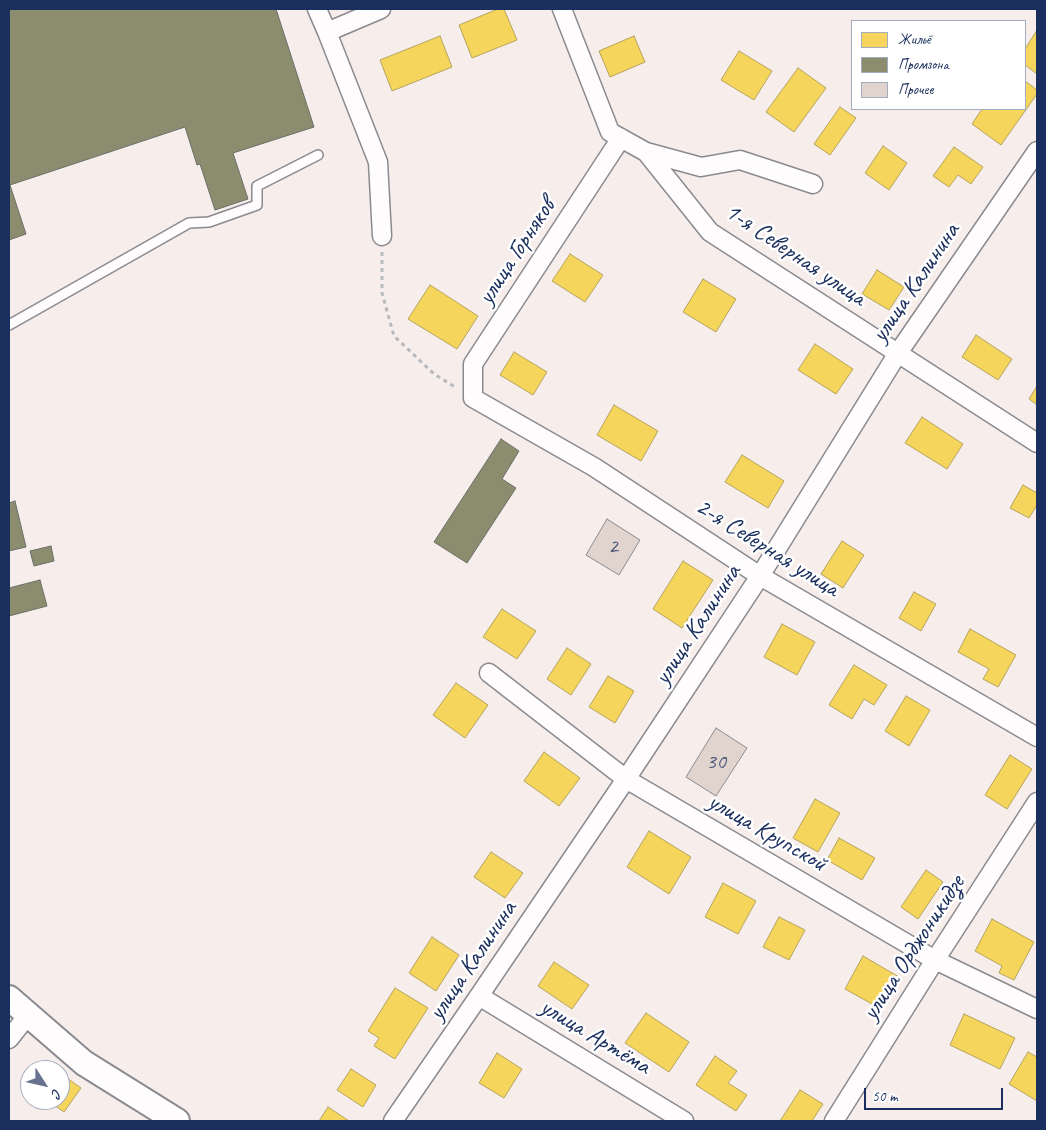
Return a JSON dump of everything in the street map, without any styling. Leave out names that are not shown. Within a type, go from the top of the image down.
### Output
[{"type":"main road","points":[[9,998],[84,1063],[177,1121]]},
{"type":"street","points":[[317,9],[328,32],[378,162],[382,236]]},
{"type":"street","points":[[328,32],[381,9]]},
{"type":"street","name":"1-я Северная улица","points":[[562,9],[610,132],[646,152],[701,167],[740,160],[813,184]]},
{"type":"street","name":"улица Горняков","points":[[473,398],[473,364],[621,138]]},
{"type":"street","name":"улица Калинина","points":[[393,1121],[626,779],[760,576],[898,353],[1037,151]]},
{"type":"street","name":"1-я Северная улица","points":[[646,152],[710,232],[1037,443]]},
{"type":"street","name":"2-я Северная улица","points":[[473,398],[594,467],[760,576],[1037,737]]},
{"type":"street","name":"улица Крупской","points":[[489,673],[626,779],[935,960],[1037,1008]]},
{"type":"street","name":"улица Орджоникидзе","points":[[834,1121],[1037,802]]},
{"type":"street","name":"улица Артёма","points":[[479,996],[684,1121]]},
{"type":"street","points":[[9,1039],[28,1015]]},
{"type":"lane","points":[[9,325],[189,223],[210,222],[257,205],[257,186],[318,155]]},
{"type":"path","points":[[382,236],[382,293],[394,336],[434,374],[473,398]]},
{"type":"building: Жильё","points":[[498,9],[504,9],[517,40],[472,58],[459,25]]},
{"type":"building: Жильё","points":[[1037,30],[1037,74],[1026,66],[1026,47]]},
{"type":"building: Жильё","points":[[440,36],[452,67],[392,91],[380,60]]},
{"type":"building: Жильё","points":[[634,36],[645,62],[610,77],[599,51]]},
{"type":"building: Жильё","points":[[739,51],[772,71],[754,100],[721,80]]},
{"type":"building: Жильё","points":[[798,68],[826,88],[794,132],[766,112]]},
{"type":"building: Жильё","points":[[1026,82],[1037,90],[1037,94],[1026,110]]},
{"type":"building: Жильё","points":[[840,107],[856,118],[830,155],[814,144]]},
{"type":"building: Жильё","points":[[981,110],[1026,110],[1001,145],[972,124]]},
{"type":"building: Жильё","points":[[883,146],[907,163],[889,190],[865,173]]},
{"type":"building: Жильё","points":[[954,147],[983,167],[971,184],[958,175],[949,187],[933,176]]},
{"type":"building: Жильё","points":[[570,254],[603,275],[585,302],[552,281]]},
{"type":"building: Жильё","points":[[877,270],[904,287],[889,310],[862,294]]},
{"type":"building: Жильё","points":[[703,279],[736,299],[716,332],[683,312]]},
{"type":"building: Жильё","points":[[430,285],[478,316],[457,349],[408,319]]},
{"type":"building: Жильё","points":[[976,335],[1012,359],[998,380],[962,357]]},
{"type":"building: Жильё","points":[[815,344],[853,369],[836,394],[798,370]]},
{"type":"building: Жильё","points":[[514,352],[547,372],[533,395],[500,375]]},
{"type":"building: Жильё","points":[[1037,386],[1037,405],[1029,399]]},
{"type":"building: Жильё","points":[[614,405],[658,431],[641,461],[597,435]]},
{"type":"building: Жильё","points":[[922,417],[963,444],[947,469],[905,443]]},
{"type":"building: Жильё","points":[[742,455],[784,481],[768,508],[725,482]]},
{"type":"building: Жильё","points":[[1023,485],[1037,493],[1037,505],[1029,518],[1010,508]]},
{"type":"building: Жильё","points":[[842,541],[864,555],[843,588],[821,574]]},
{"type":"building: Жильё","points":[[683,561],[713,580],[682,628],[653,609]]},
{"type":"building: Жильё","points":[[914,592],[936,604],[921,631],[899,618]]},
{"type":"building: Жильё","points":[[502,609],[536,631],[517,659],[483,637]]},
{"type":"building: Жильё","points":[[782,624],[815,642],[797,675],[764,657]]},
{"type":"building: Жильё","points":[[970,629],[1016,655],[998,687],[983,679],[989,669],[958,652]]},
{"type":"building: Жильё","points":[[567,648],[591,664],[571,695],[547,679]]},
{"type":"building: Жильё","points":[[854,665],[887,685],[874,705],[864,699],[852,719],[829,705]]},
{"type":"building: Жильё","points":[[608,676],[634,691],[615,723],[589,707]]},
{"type":"building: Жильё","points":[[456,683],[488,705],[465,738],[433,715]]},
{"type":"building: Жильё","points":[[906,696],[930,710],[909,746],[885,731]]},
{"type":"building: Жильё","points":[[544,752],[580,778],[559,806],[524,781]]},
{"type":"building: Жильё","points":[[1010,755],[1032,769],[1007,809],[985,795]]},
{"type":"building: Жильё","points":[[815,799],[840,813],[818,852],[793,838]]},
{"type":"building: Жильё","points":[[649,831],[691,857],[669,894],[627,867]]},
{"type":"building: Жильё","points":[[839,838],[875,858],[862,880],[827,860]]},
{"type":"building: Жильё","points":[[491,852],[523,873],[505,898],[474,877]]},
{"type":"building: Жильё","points":[[926,870],[943,882],[918,919],[901,907]]},
{"type":"building: Жильё","points":[[723,883],[756,901],[738,934],[705,917]]},
{"type":"building: Жильё","points":[[779,917],[805,930],[789,960],[763,947]]},
{"type":"building: Жильё","points":[[992,919],[1034,942],[1014,980],[999,973],[1002,966],[975,951]]},
{"type":"building: Жильё","points":[[432,937],[459,955],[436,991],[409,973]]},
{"type":"building: Жильё","points":[[863,956],[899,977],[881,1009],[845,989]]},
{"type":"building: Жильё","points":[[554,962],[589,985],[572,1009],[538,986]]},
{"type":"building: Жильё","points":[[395,988],[428,1008],[395,1059],[374,1046],[379,1038],[368,1031]]},
{"type":"building: Жильё","points":[[646,1013],[689,1042],[669,1072],[625,1043]]},
{"type":"building: Жильё","points":[[964,1014],[1015,1038],[1000,1069],[950,1045]]},
{"type":"building: Жильё","points":[[1028,1052],[1037,1057],[1037,1101],[1009,1084]]},
{"type":"building: Жильё","points":[[497,1053],[522,1069],[504,1098],[479,1083]]},
{"type":"building: Жильё","points":[[715,1056],[737,1071],[728,1083],[747,1095],[736,1111],[696,1085]]},
{"type":"building: Жильё","points":[[351,1069],[376,1085],[363,1107],[337,1090]]},
{"type":"building: Жильё","points":[[70,1080],[81,1088],[70,1104]]},
{"type":"building: Жильё","points":[[800,1090],[823,1104],[812,1121],[780,1121]]},
{"type":"building: Жильё","points":[[328,1107],[349,1121],[319,1121]]},
{"type":"building: Промзона","points":[[9,9],[276,9],[314,127],[233,153],[248,199],[215,210],[200,164],[197,165],[185,127],[10,185],[26,234],[9,240]]},
{"type":"building: Промзона","points":[[501,439],[519,451],[502,479],[516,488],[467,563],[434,542]]},
{"type":"building: Промзона","points":[[15,501],[26,547],[9,551],[9,503]]},
{"type":"building: Промзона","points":[[51,546],[54,561],[34,566],[30,551]]},
{"type":"building: Промзона","points":[[40,580],[47,606],[9,616],[9,588]]},
{"type":"building: Прочее","points":[[607,519],[640,540],[619,575],[586,555]]},
{"type":"building: Прочее","points":[[716,728],[747,748],[716,796],[686,777]]}]
